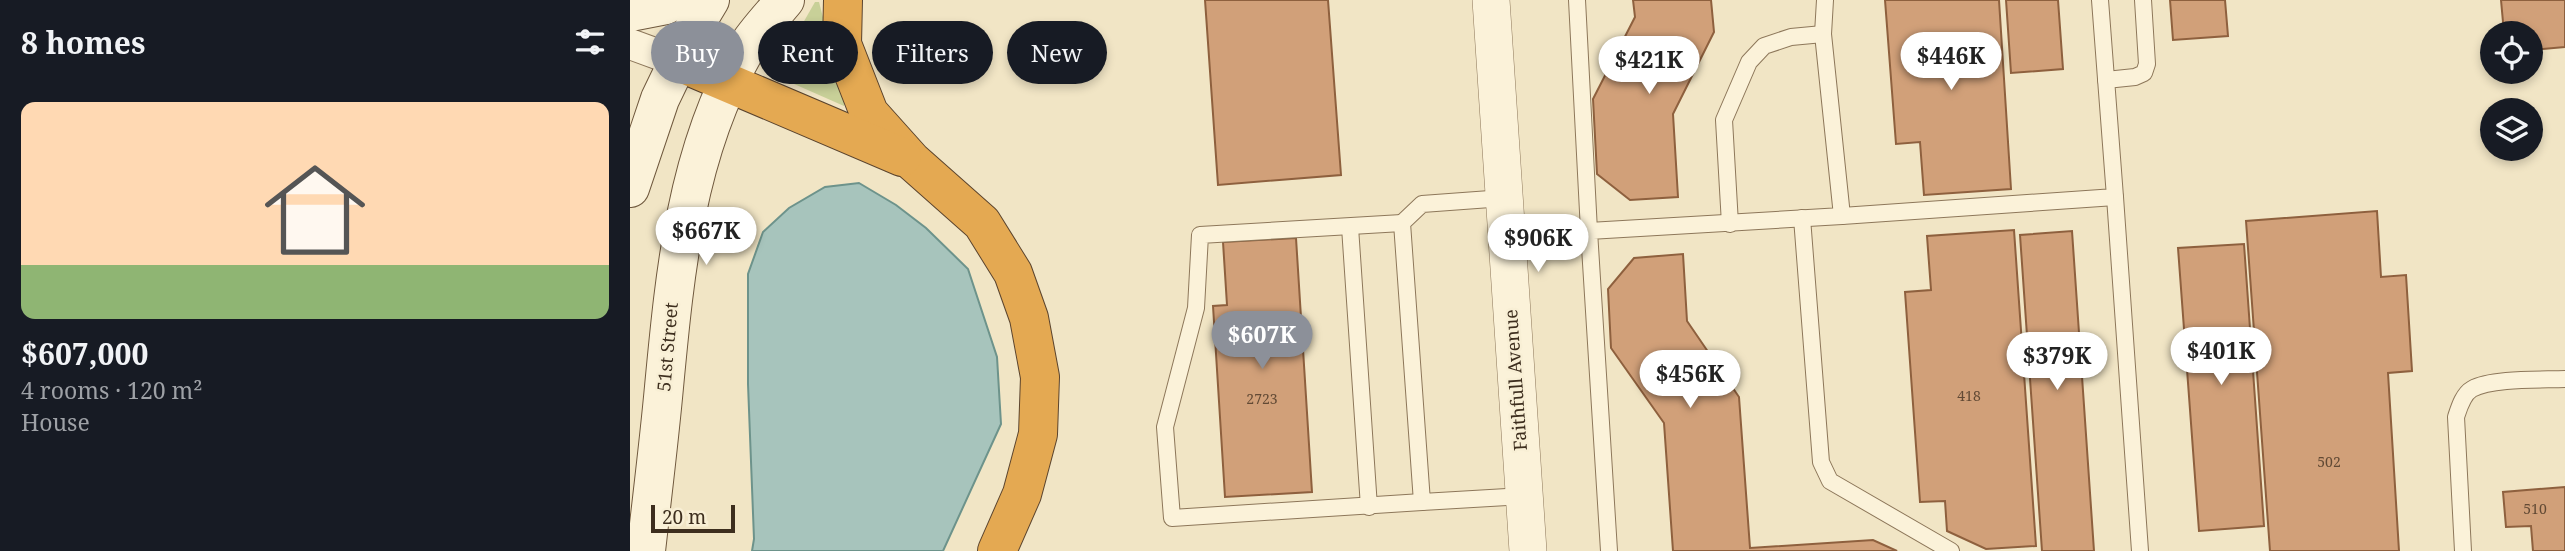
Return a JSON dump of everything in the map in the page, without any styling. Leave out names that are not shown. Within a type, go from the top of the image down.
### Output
[{"type":"highway","points":[[843,0],[842,44],[869,113],[912,161],[982,223],[1013,273],[1029,318],[1040,377],[1038,434],[1022,494],[998,551]]},
{"type":"highway","points":[[734,84],[912,161]]},
{"type":"main road","points":[[630,12],[666,5],[674,0]]},
{"type":"main road","points":[[698,21],[710,0]]},
{"type":"main road","name":"51st Street","points":[[744,53],[785,0]]},
{"type":"main road","points":[[630,184],[667,84]]},
{"type":"main road","name":"51st Street","points":[[646,551],[674,278],[692,183],[715,112],[728,84]]},
{"type":"street","name":"Faithfull Avenue","points":[[1491,0],[1528,551]]},
{"type":"street","points":[[630,44],[651,52]]},
{"type":"lane","points":[[1577,0],[1609,551]]},
{"type":"lane","points":[[1825,0],[1824,34],[1842,216]]},
{"type":"lane","points":[[2101,0],[2140,551]]},
{"type":"lane","points":[[2106,80],[2135,78],[2144,73],[2147,64],[2143,0]]},
{"type":"lane","points":[[1730,224],[1724,120],[1749,62],[1764,46],[1791,37],[1824,34]]},
{"type":"lane","points":[[1506,235],[1730,224],[2115,197]]},
{"type":"lane","points":[[1504,198],[1422,204],[1402,223],[1200,235],[1196,307],[1165,427],[1172,519],[1524,496]]},
{"type":"lane","points":[[1802,218],[1821,462],[1830,481],[1951,551]]},
{"type":"lane","points":[[1402,223],[1422,502]]},
{"type":"lane","points":[[1350,227],[1369,507]]},
{"type":"lane","points":[[2463,551],[2456,417],[2461,402],[2470,389],[2491,383],[2565,379]]},
{"type":"green space","points":[[815,2],[819,2],[824,21],[804,21]]},
{"type":"green space","points":[[794,84],[840,84],[844,106]]},
{"type":"water","points":[[859,183],[896,205],[926,228],[968,269],[997,357],[1001,424],[943,551],[752,551],[754,539],[748,384],[748,274],[763,232],[789,208],[825,187]]},
{"type":"building","points":[[1205,0],[1328,0],[1341,175],[1218,185]]},
{"type":"building","points":[[1633,0],[1711,0],[1714,32],[1673,114],[1678,197],[1630,200],[1597,174],[1593,99],[1635,17]]},
{"type":"building","points":[[1885,0],[1999,0],[2011,189],[1924,195],[1920,142],[1896,144]]},
{"type":"building","points":[[2006,0],[2058,0],[2063,69],[2011,73]]},
{"type":"building","points":[[2170,0],[2225,0],[2228,36],[2173,40]]},
{"type":"building","points":[[2501,0],[2565,0],[2565,47],[2543,49],[2543,21],[2503,21]]},
{"type":"building","points":[[2377,211],[2381,277],[2406,275],[2412,371],[2388,373],[2399,551],[2270,551],[2246,221]]},
{"type":"building","points":[[2014,230],[2036,546],[1986,549],[1947,531],[1945,501],[1920,502],[1905,292],[1931,290],[1927,236]]},
{"type":"building","points":[[2072,231],[2094,551],[2042,551],[2020,235]]},
{"type":"building","points":[[1296,238],[1312,492],[1225,497],[1213,306],[1227,305],[1223,242]]},
{"type":"building","points":[[2244,244],[2264,526],[2199,531],[2178,248]]},
{"type":"building","points":[[1683,254],[1687,321],[1739,397],[1750,548],[1873,540],[1897,551],[1673,551],[1664,423],[1611,348],[1608,289],[1634,258]]},
{"type":"building","points":[[2565,487],[2565,551],[2533,551],[2531,526],[2506,527],[2503,492]]}]
